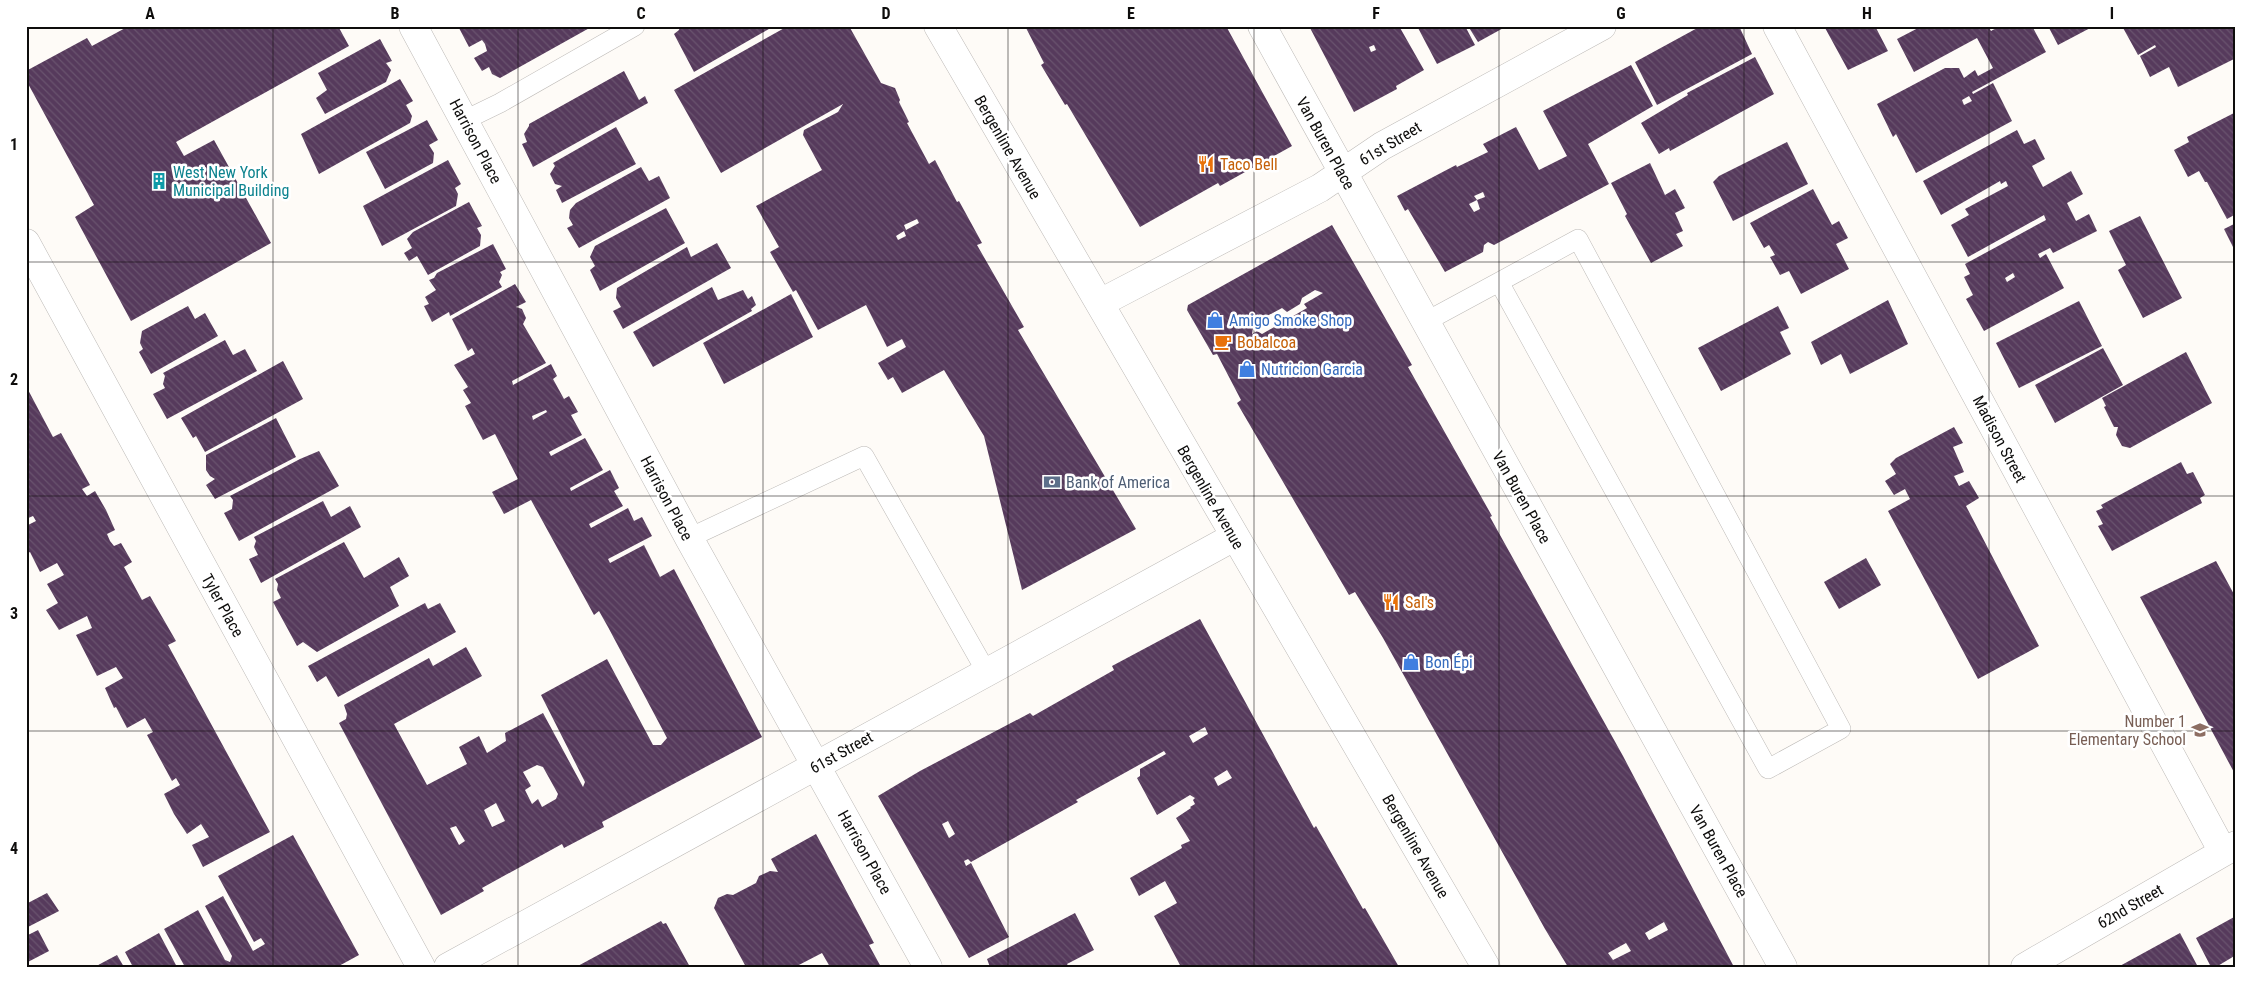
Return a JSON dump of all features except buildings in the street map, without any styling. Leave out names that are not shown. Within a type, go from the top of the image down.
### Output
[{"type":"street","name":"Harrison Place","points":[[413,26],[689,538],[928,967]]},
{"type":"street","name":"Bergenline Avenue","points":[[938,26],[1100,303],[1234,538],[1486,967]]},
{"type":"street","name":"Van Buren Place","points":[[1262,26],[1783,967]]},
{"type":"street","name":"61st Street","points":[[1100,303],[1320,188],[1382,146],[1602,26]]},
{"type":"street","name":"Madison Street","points":[[1777,26],[2229,848]]},
{"type":"street","name":"Tyler Place","points":[[26,243],[421,967]]},
{"type":"street","name":"61st Street","points":[[448,967],[1234,538]]},
{"type":"street","name":"62nd Street","points":[[2025,967],[2229,848]]},
{"type":"lane","points":[[465,120],[500,103],[635,26]]},
{"type":"lane","points":[[1425,322],[1578,239],[1841,729],[1768,769],[1499,282]]},
{"type":"lane","points":[[689,538],[864,456],[987,673]]},
{"type":"place","name":"Taco Bell","points":[[1206,164]]},
{"type":"place","name":"West New York Municipal Building","points":[[159,181]]},
{"type":"place","name":"Amigo Smoke Shop","points":[[1215,320]]},
{"type":"place","name":"Bobalcoa","points":[[1223,342]]},
{"type":"place","name":"Nutricion Garcia","points":[[1247,369]]},
{"type":"place","name":"Bank of America","points":[[1052,482]]},
{"type":"place","name":"Sal's","points":[[1391,602]]},
{"type":"place","name":"Bon Épi","points":[[1411,662]]},
{"type":"place","name":"Number 1 Elementary School","points":[[2200,730]]}]
